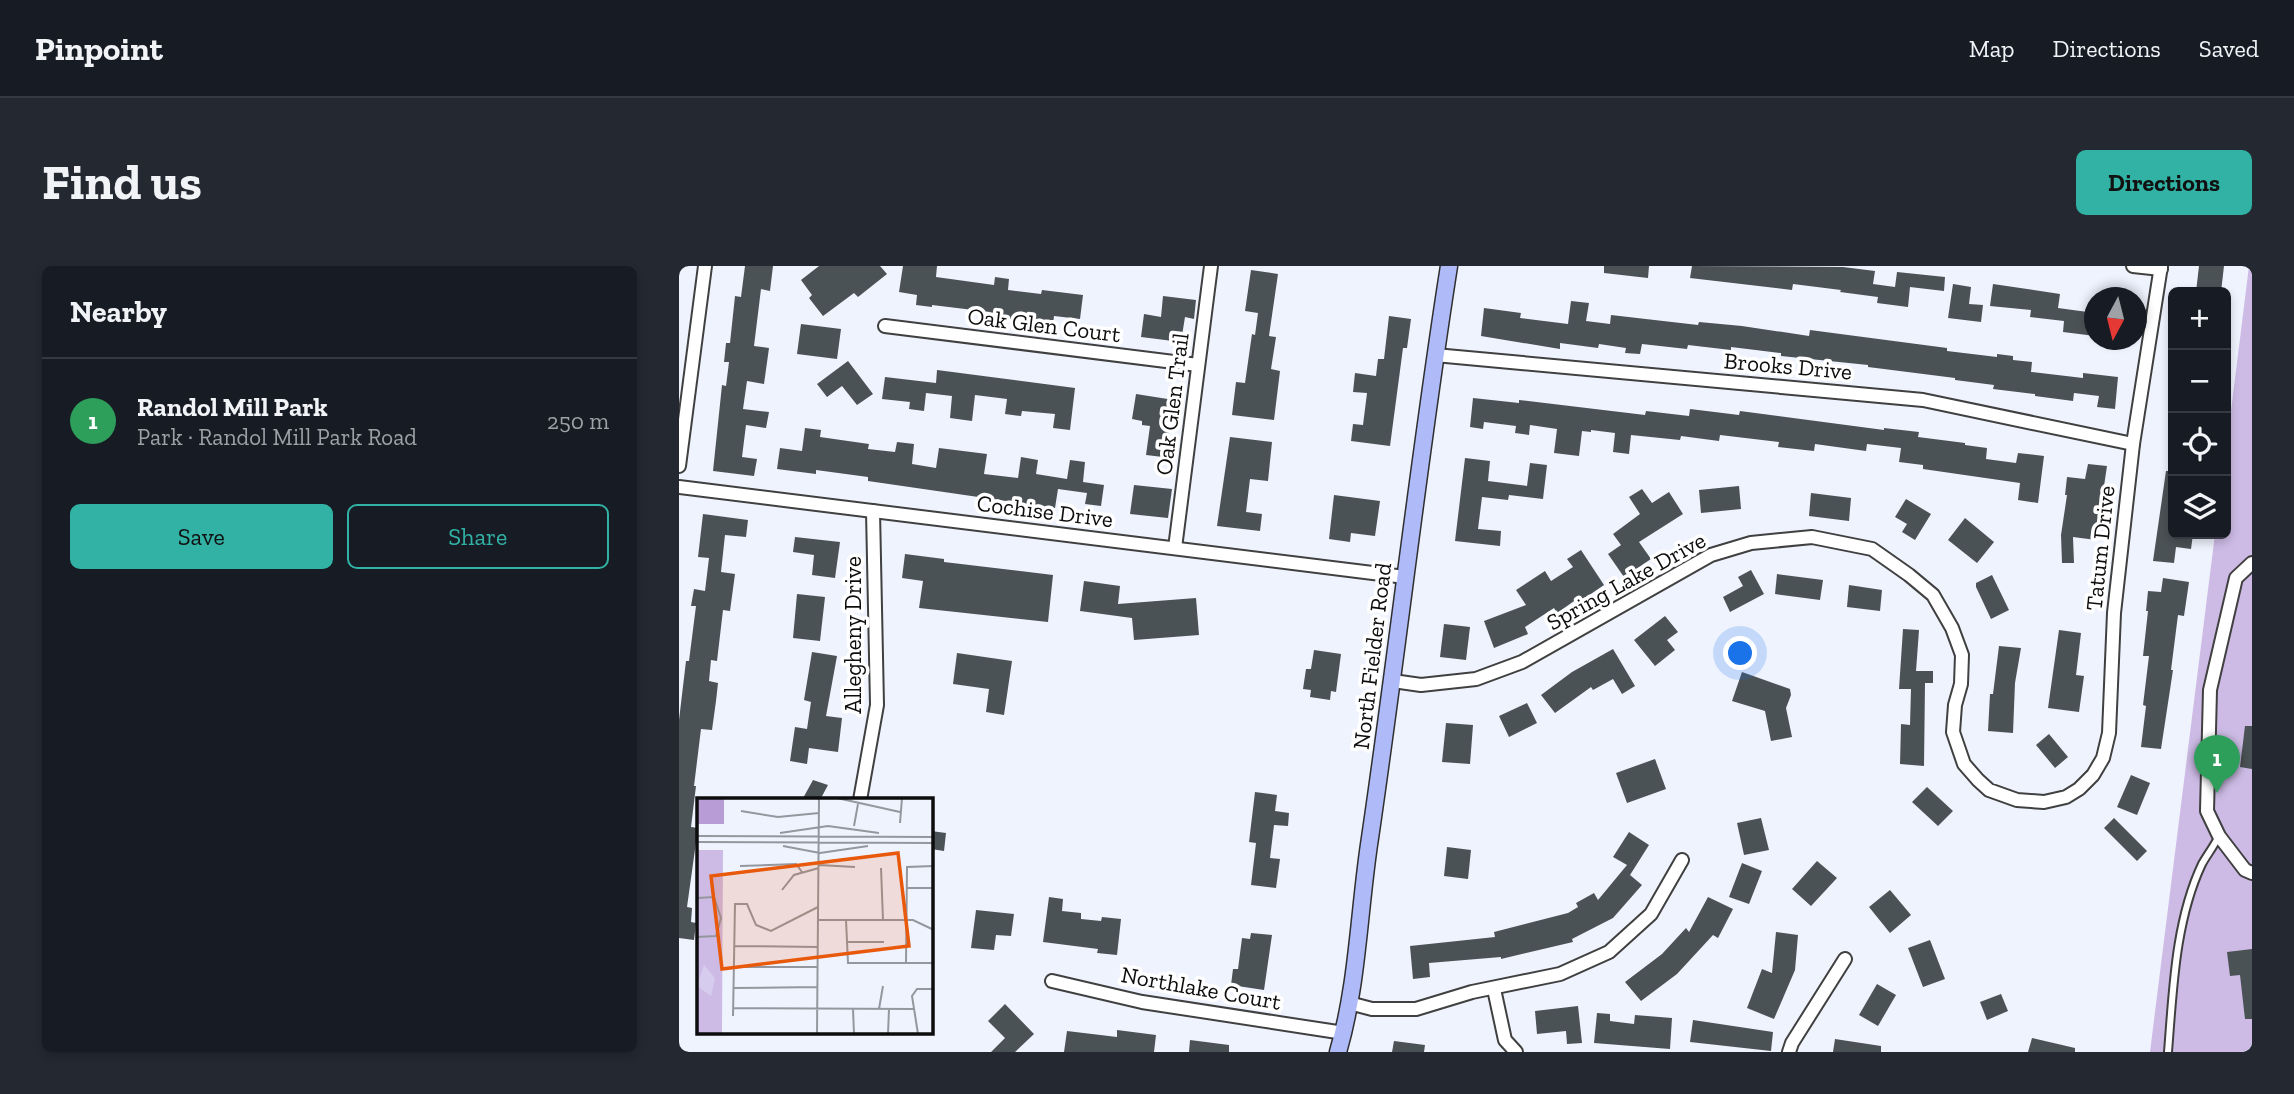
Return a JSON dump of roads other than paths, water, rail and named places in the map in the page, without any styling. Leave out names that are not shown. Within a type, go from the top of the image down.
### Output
[{"type":"main road","name":"North Fielder Road","points":[[1338,1052],[1349,1003],[1364,876],[1449,266]]},
{"type":"street","points":[[679,466],[705,266]]},
{"type":"street","name":"Oak Glen Trail","points":[[1175,548],[1211,266]]},
{"type":"street","points":[[2133,266],[2161,268]]},
{"type":"street","name":"Tatum Drive","points":[[2044,802],[2066,797],[2093,775],[2103,758],[2109,733],[2114,613],[2133,444],[2161,268]]},
{"type":"street","name":"Oak Glen Court","points":[[885,326],[1198,365]]},
{"type":"street","name":"Brooks Drive","points":[[1435,355],[1923,400],[2133,444]]},
{"type":"street","name":"Cochise Drive","points":[[679,487],[1405,577]]},
{"type":"street","name":"Allegheny Drive","points":[[860,798],[877,705],[873,511]]},
{"type":"street","name":"Spring Lake Drive","points":[[1393,681],[1421,685],[1476,679],[1523,662],[1711,555],[1751,543],[1812,537],[1872,549],[1933,595],[1952,628],[1962,655],[1961,684],[1955,705],[1953,732],[1964,764],[1989,790],[2017,800],[2044,802]]},
{"type":"street","points":[[2250,875],[2219,836],[2207,811],[2210,690],[2237,578],[2252,564]]},
{"type":"street","points":[[1349,1003],[1372,1009],[1416,1009],[1472,992],[1560,974],[1609,952],[1651,914],[1682,860]]},
{"type":"street","points":[[1789,1052],[1845,959]]},
{"type":"street","name":"Northlake Court","points":[[1052,981],[1142,1002],[1344,1033]]},
{"type":"street","points":[[1494,989],[1505,1040],[1516,1052]]},
{"type":"lane","points":[[2168,1052],[2175,970],[2185,917],[2202,865],[2219,836]]},
{"type":"place","name":"Randol Mill Park","points":[[2217,793]]}]
